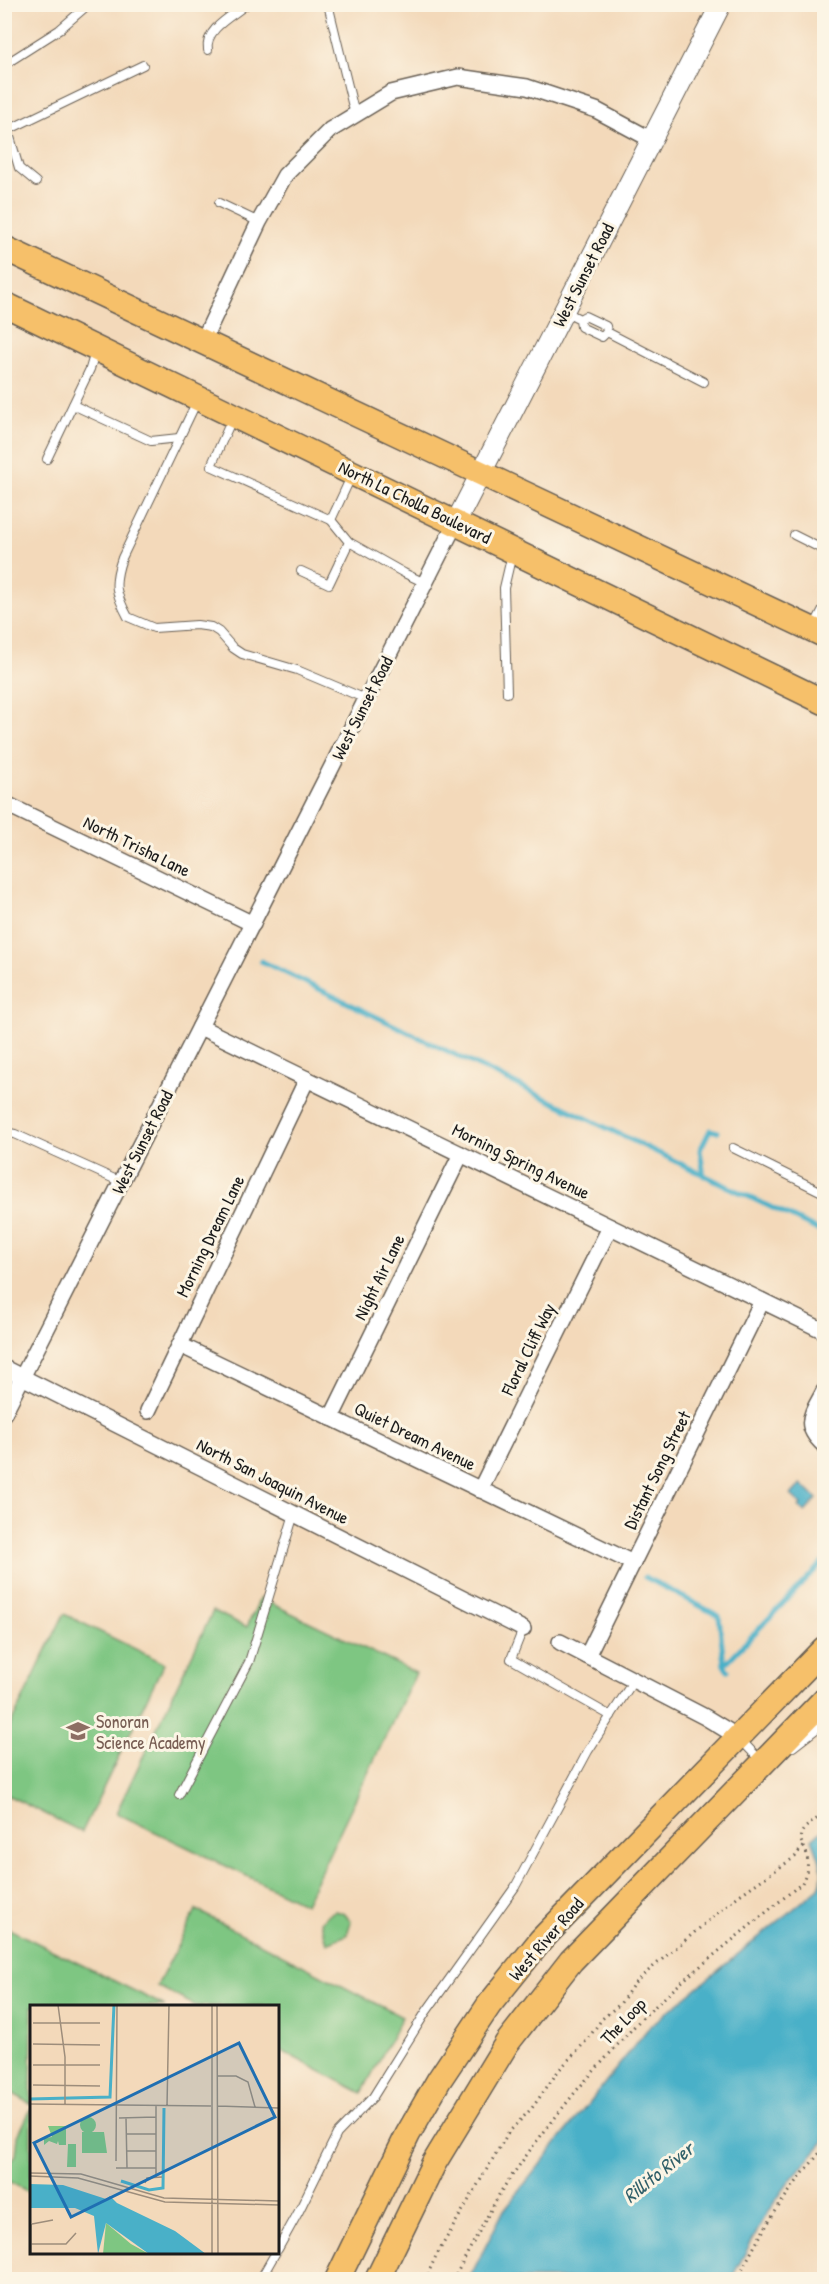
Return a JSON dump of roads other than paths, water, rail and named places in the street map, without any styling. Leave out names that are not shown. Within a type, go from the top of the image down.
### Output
[{"type":"main road","points":[[4,248],[819,632]]},
{"type":"main road","name":"North La Cholla Boulevard","points":[[4,304],[825,702]]},
{"type":"main road","name":"West River Road","points":[[337,2280],[408,2134],[439,2080],[489,2005],[541,1940],[825,1649]]},
{"type":"main road","name":"West River Road","points":[[377,2280],[434,2163],[507,2043],[571,1961],[825,1700]]},
{"type":"street","name":"West Sunset Road","points":[[4,1413],[481,472],[572,315],[652,140],[721,4]]},
{"type":"street","points":[[202,343],[259,222],[285,175],[330,130],[391,93],[458,77],[527,87],[596,110],[652,140]]},
{"type":"street","name":"North Trisha Lane","points":[[4,803],[253,924]]},
{"type":"street","name":"Morning Spring Avenue","points":[[201,1027],[825,1331]]},
{"type":"street","name":"Morning Dream Lane","points":[[148,1411],[307,1079]]},
{"type":"street","name":"Night Air Lane","points":[[331,1418],[461,1154]]},
{"type":"street","name":"Floral Cliff Way","points":[[480,1490],[610,1227]]},
{"type":"street","name":"Distant Song Street","points":[[587,1656],[762,1301]]},
{"type":"street","name":"Quiet Dream Avenue","points":[[180,1345],[633,1563]]},
{"type":"street","name":"North San Joaquin Avenue","points":[[4,1368],[523,1629]]},
{"type":"street","points":[[825,1391],[811,1418],[810,1425],[812,1432],[825,1445]]},
{"type":"street","points":[[560,1642],[738,1737]]},
{"type":"lane","points":[[4,65],[59,30],[89,4]]},
{"type":"lane","points":[[208,50],[207,44],[213,31],[247,4]]},
{"type":"lane","points":[[328,4],[355,115]]},
{"type":"lane","points":[[36,182],[19,168],[8,130],[143,65]]},
{"type":"lane","points":[[219,203],[259,222]]},
{"type":"lane","points":[[572,315],[581,327],[602,337],[607,332],[704,382]]},
{"type":"lane","points":[[47,459],[97,348]]},
{"type":"lane","points":[[199,397],[122,558],[115,578],[116,593],[128,617],[154,628],[211,627],[242,654],[297,670],[366,699]]},
{"type":"lane","points":[[73,405],[151,441],[179,438]]},
{"type":"lane","points":[[234,415],[211,466],[331,520],[349,542],[425,583]]},
{"type":"lane","points":[[331,520],[353,472]]},
{"type":"lane","points":[[794,535],[825,550]]},
{"type":"lane","points":[[301,571],[329,584],[349,542]]},
{"type":"lane","points":[[507,693],[504,588],[513,550]]},
{"type":"lane","points":[[819,632],[825,607]]},
{"type":"lane","points":[[4,1132],[15,1134],[121,1182]]},
{"type":"lane","points":[[733,1148],[825,1193]]},
{"type":"lane","points":[[179,1795],[249,1662],[294,1514]]},
{"type":"lane","points":[[523,1629],[512,1659],[611,1716]]},
{"type":"lane","points":[[279,2247],[338,2134],[373,2097],[426,2012],[516,1887],[588,1751],[634,1680]]},
{"type":"lane","points":[[738,1737],[763,1763],[777,1759],[825,1723]]},
{"type":"lane","points":[[260,2280],[275,2254]]},
{"type":"water","points":[[801,1484],[817,1499],[805,1512],[799,1507],[801,1504],[791,1495]]},
{"type":"water","name":"Rillito River","points":[[824,1828],[824,2142],[792,2178],[769,2210],[731,2279],[469,2279],[504,2210],[650,2026],[819,1888],[822,1875],[819,1857],[812,1839]]},
{"type":"waterway","points":[[261,961],[824,1233]]},
{"type":"waterway","points":[[704,1176],[700,1150],[710,1130],[718,1132]]},
{"type":"waterway","points":[[728,1670],[724,1665],[824,1561]]},
{"type":"waterway","points":[[645,1577],[719,1616],[724,1665]]},
{"type":"place","name":"Sonoran Science Academy","points":[[78,1731]]}]
